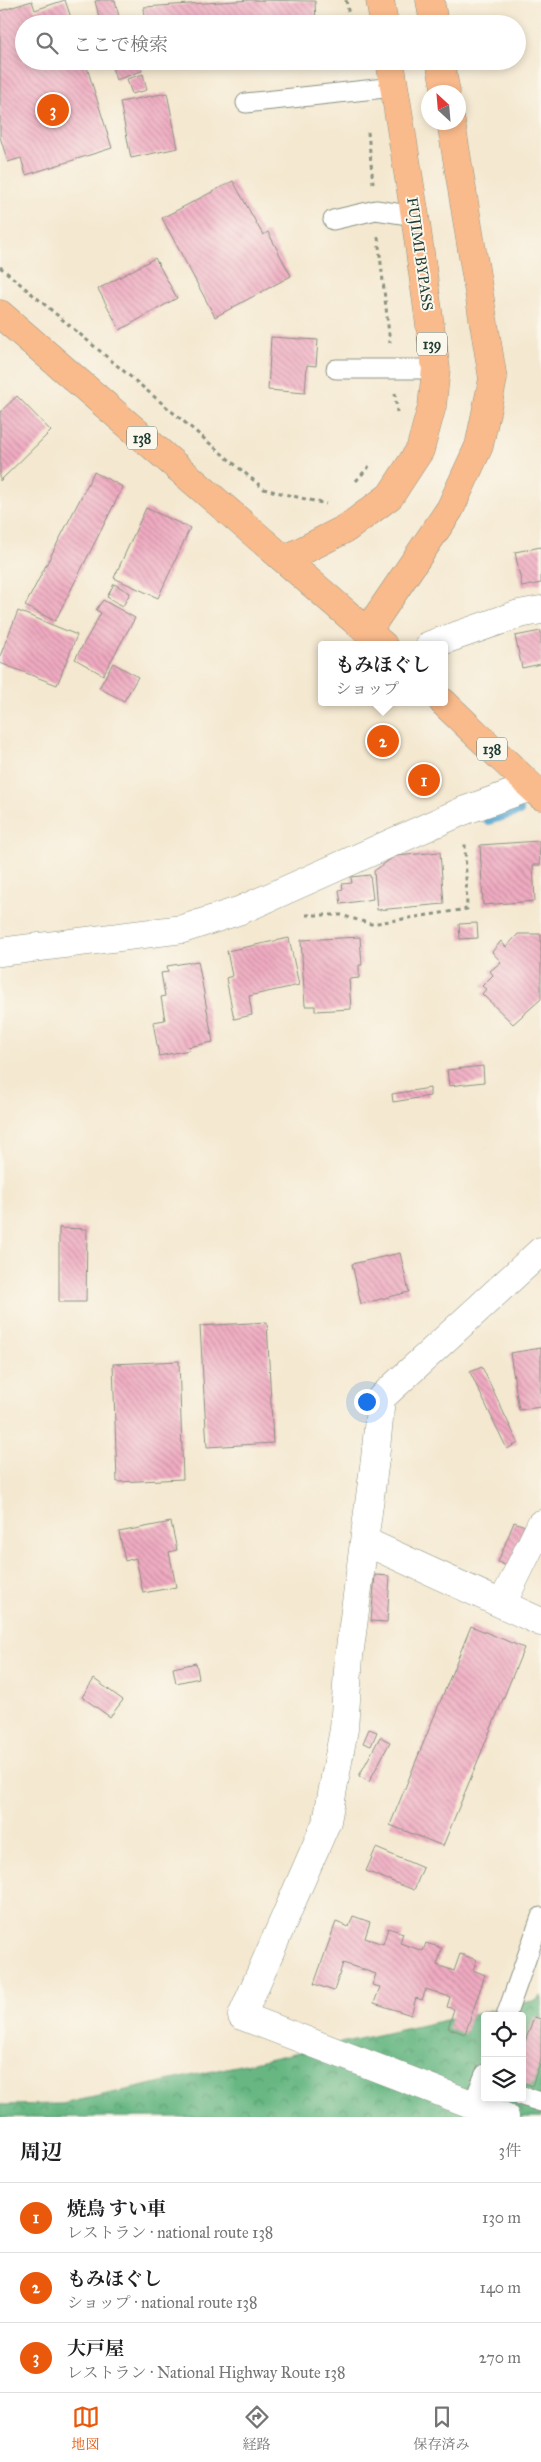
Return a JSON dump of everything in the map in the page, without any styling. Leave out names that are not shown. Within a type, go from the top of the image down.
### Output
[{"type":"highway","points":[[380,0],[382,15]]},
{"type":"highway","points":[[430,0],[432,15]]},
{"type":"highway","points":[[442,70],[445,85]]},
{"type":"highway","name":"FUJIMI BYPASS","points":[[286,559],[347,528],[390,496],[420,450],[432,406],[436,369],[415,216],[392,74]]},
{"type":"highway","points":[[376,638],[450,509],[479,446],[493,379],[452,130]]},
{"type":"highway","name":"138","points":[[0,314],[82,387],[286,559],[376,638]]},
{"type":"highway","name":"138","points":[[447,706],[536,792]]},
{"type":"street","points":[[441,641],[519,614],[541,610]]},
{"type":"street","points":[[0,952],[183,929],[242,910],[463,811],[536,792]]},
{"type":"street","points":[[505,2117],[472,2106],[242,2016],[327,1821],[344,1729],[349,1656],[375,1459],[380,1398],[541,1251]]},
{"type":"street","points":[[502,1604],[541,1524]]},
{"type":"street","points":[[364,1540],[541,1622]]},
{"type":"lane","points":[[246,103],[364,90],[392,74]]},
{"type":"lane","points":[[332,220],[376,210],[415,216]]},
{"type":"lane","points":[[336,369],[436,369]]},
{"type":"lane","points":[[508,2012],[537,1939],[541,1917]]},
{"type":"lane","points":[[472,2106],[481,2084]]},
{"type":"lane","points":[[526,2097],[541,2102]]},
{"type":"path","points":[[346,0],[349,15]]},
{"type":"path","points":[[364,90],[398,417]]},
{"type":"path","points":[[0,267],[264,489],[330,505]]},
{"type":"path","points":[[353,484],[378,458]]},
{"type":"path","points":[[301,915],[341,915],[371,924],[467,909],[463,811]]},
{"type":"green space","points":[[541,1995],[541,2117],[0,2117],[0,2105],[62,2104],[481,2012],[481,2102],[526,2102],[526,2012],[482,2012],[537,2000]]},
{"type":"building","points":[[65,0],[70,15],[15,15],[15,70],[88,70],[112,148],[26,175],[21,158],[8,162],[0,137],[0,11],[32,1],[35,10]]},
{"type":"building","points":[[115,0],[119,15],[98,15],[95,1]]},
{"type":"building","points":[[251,0],[315,1],[316,15],[144,15],[144,7]]},
{"type":"building","points":[[113,70],[142,71],[116,80]]},
{"type":"building","points":[[143,74],[147,90],[132,94],[127,79]]},
{"type":"building","points":[[167,93],[178,148],[131,158],[120,102]]},
{"type":"building","points":[[233,181],[263,235],[268,232],[291,276],[215,317],[162,218]]},
{"type":"building","points":[[155,258],[177,298],[120,330],[98,289]]},
{"type":"building","points":[[271,337],[318,340],[316,366],[307,365],[305,393],[268,390]]},
{"type":"building","points":[[17,396],[51,431],[0,481],[0,412]]},
{"type":"building","points":[[94,472],[123,487],[55,621],[25,606]]},
{"type":"building","points":[[146,508],[190,528],[158,598],[114,578]]},
{"type":"building","points":[[541,547],[541,583],[522,587],[515,552]]},
{"type":"building","points":[[114,584],[130,593],[123,606],[107,597]]},
{"type":"building","points":[[103,600],[135,618],[103,675],[75,659],[101,613],[96,610]]},
{"type":"building","points":[[18,611],[77,635],[57,685],[0,663],[0,656]]},
{"type":"building","points":[[541,631],[541,664],[522,668],[515,636]]},
{"type":"building","points":[[113,663],[138,677],[124,701],[99,688]]},
{"type":"building","points":[[539,841],[540,865],[533,865],[535,901],[483,905],[480,845]]},
{"type":"building","points":[[440,852],[444,904],[377,910],[374,871],[395,856]]},
{"type":"building","points":[[370,875],[373,899],[341,904],[339,890],[343,889],[342,884],[352,883],[351,877]]},
{"type":"building","points":[[477,923],[478,938],[460,939],[459,924]]},
{"type":"building","points":[[518,934],[541,934],[541,999],[513,1024],[482,994],[486,989],[482,986],[493,975],[490,971],[501,962],[492,952],[501,941],[506,947]]},
{"type":"building","points":[[360,937],[362,965],[359,965],[359,978],[349,979],[351,1009],[315,1011],[315,1006],[305,1006],[301,940]]},
{"type":"building","points":[[289,938],[299,985],[249,996],[252,1015],[234,1019],[226,978],[232,976],[227,951]]},
{"type":"building","points":[[198,961],[213,1042],[188,1047],[189,1050],[159,1056],[153,1022],[165,1020],[161,997],[165,996],[161,973],[168,972],[167,966]]},
{"type":"building","points":[[483,1066],[484,1082],[449,1086],[447,1070]]},
{"type":"building","points":[[430,1088],[430,1096],[393,1102],[392,1094]]},
{"type":"building","points":[[59,1228],[87,1229],[86,1302],[59,1302]]},
{"type":"building","points":[[400,1253],[409,1292],[361,1304],[352,1264]]},
{"type":"building","points":[[267,1322],[273,1443],[207,1447],[200,1326]]},
{"type":"building","points":[[541,1348],[541,1407],[519,1410],[510,1353]]},
{"type":"building","points":[[179,1361],[183,1479],[117,1482],[113,1364]]},
{"type":"building","points":[[482,1367],[518,1443],[507,1449],[470,1372]]},
{"type":"building","points":[[171,1522],[177,1550],[169,1552],[176,1587],[143,1593],[136,1558],[125,1561],[119,1532]]},
{"type":"building","points":[[514,1522],[528,1527],[511,1568],[498,1562]]},
{"type":"building","points":[[375,1575],[390,1576],[387,1622],[371,1621]]},
{"type":"building","points":[[471,1626],[524,1648],[443,1846],[390,1825]]},
{"type":"building","points":[[196,1663],[199,1678],[176,1683],[173,1668]]},
{"type":"building","points":[[94,1679],[123,1700],[110,1717],[82,1697]]},
{"type":"building","points":[[369,1729],[377,1732],[371,1746],[363,1743]]},
{"type":"building","points":[[380,1737],[390,1742],[369,1782],[359,1776]]},
{"type":"building","points":[[376,1848],[423,1868],[414,1890],[366,1871]]},
{"type":"building","points":[[353,1916],[370,1922],[365,1938],[383,1944],[388,1928],[403,1933],[400,1943],[423,1951],[426,1943],[442,1948],[437,1965],[454,1971],[460,1954],[477,1960],[473,1970],[485,1975],[465,2034],[448,2028],[454,2009],[447,2007],[450,1997],[426,1989],[422,2000],[416,1998],[411,2015],[374,2003],[380,1987],[372,1985],[376,1974],[343,1963],[334,1991],[314,1984],[336,1922],[349,1927]]},
{"type":"building","points":[[534,2017],[541,2019],[541,2060],[532,2086],[526,2084],[526,2039]]},
{"type":"waterway","points":[[488,820],[519,811]]},
{"type":"place","name":"大戸屋","points":[[53,110]]},
{"type":"place","name":"もみほぐし","points":[[383,741]]},
{"type":"place","name":"焼鳥 すい車","points":[[424,780]]}]
